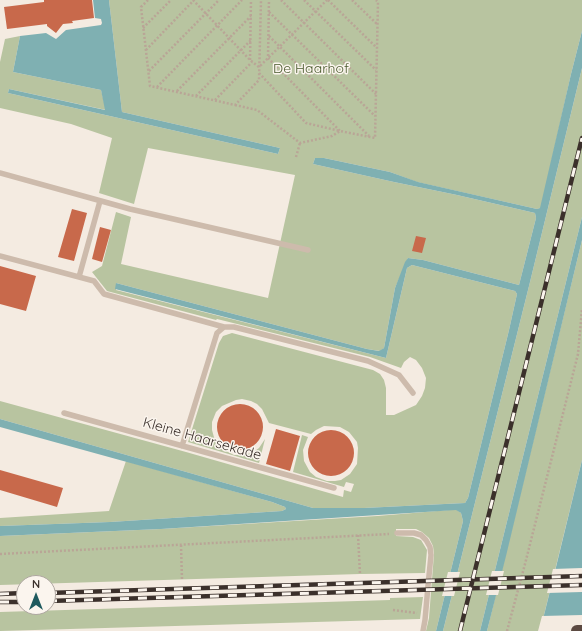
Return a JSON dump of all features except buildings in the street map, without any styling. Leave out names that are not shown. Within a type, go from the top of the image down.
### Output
[{"type":"highway","points":[[577,631],[582,631]]},
{"type":"lane","points":[[0,173],[100,201],[308,250]]},
{"type":"lane","points":[[78,277],[100,201]]},
{"type":"lane","points":[[0,256],[94,281],[104,294],[224,327],[234,327],[368,361],[399,375],[413,393]]},
{"type":"lane","points":[[182,446],[217,333],[224,327]]},
{"type":"lane","name":"Kleine Haarsekade","points":[[64,413],[334,488]]},
{"type":"lane","points":[[396,533],[414,533],[421,535],[430,547],[431,555],[423,631]]},
{"type":"path","points":[[144,28],[171,0]]},
{"type":"path","points":[[146,50],[194,0],[240,50],[259,67]]},
{"type":"path","points":[[148,71],[219,0]]},
{"type":"path","points":[[157,87],[242,0]]},
{"type":"path","points":[[215,100],[251,61],[251,0]]},
{"type":"path","points":[[235,105],[258,80],[261,0]]},
{"type":"path","points":[[269,0],[268,58],[340,131]]},
{"type":"path","points":[[281,0],[376,94]]},
{"type":"path","points":[[304,0],[376,71]]},
{"type":"path","points":[[259,67],[328,0],[377,48]]},
{"type":"path","points":[[352,0],[378,24]]},
{"type":"path","points":[[259,73],[306,123],[375,138],[378,24],[378,2],[376,0]]},
{"type":"path","points":[[147,1],[141,7],[150,86],[257,110],[300,143],[332,136],[340,131]]},
{"type":"path","points":[[269,12],[375,116]]},
{"type":"path","points":[[176,91],[251,16]]},
{"type":"path","points":[[268,36],[370,137]]},
{"type":"path","points":[[196,96],[250,40]]},
{"type":"path","points":[[296,157],[300,143]]},
{"type":"path","points":[[507,631],[578,354],[582,309]]},
{"type":"path","points":[[0,554],[181,546],[396,533]]},
{"type":"path","points":[[358,535],[360,574]]},
{"type":"path","points":[[181,546],[182,579]]},
{"type":"path","points":[[393,610],[415,612]]},
{"type":"green space","name":"De Haarhof","points":[[109,0],[582,0],[582,31],[541,208],[537,209],[417,182],[390,172],[324,158],[315,158],[313,164],[535,213],[536,218],[519,285],[423,260],[408,258],[395,288],[384,348],[380,351],[367,349],[116,283],[116,290],[386,358],[407,268],[412,265],[515,291],[517,294],[509,330],[468,498],[465,503],[364,508],[313,508],[0,419],[0,401],[343,497],[344,490],[351,492],[354,484],[346,482],[344,487],[293,472],[302,435],[308,437],[303,450],[304,461],[310,472],[316,477],[327,481],[335,481],[341,480],[350,474],[357,464],[357,442],[349,432],[340,427],[324,426],[311,434],[269,423],[262,409],[257,404],[242,399],[222,406],[216,412],[212,422],[212,430],[215,441],[220,448],[234,455],[252,453],[259,448],[265,439],[259,463],[188,442],[219,343],[223,336],[232,333],[373,370],[380,374],[384,380],[386,388],[386,415],[394,415],[416,405],[425,388],[426,378],[422,368],[416,360],[410,357],[404,362],[401,368],[370,357],[217,319],[216,320],[107,291],[92,272],[102,266],[116,212],[131,217],[121,264],[268,298],[295,175],[148,148],[134,204],[99,193],[112,138],[71,124],[0,108],[0,62],[5,39],[20,36],[13,72],[101,90],[106,110],[9,89],[8,93],[278,154],[280,148],[122,112]]},
{"type":"green space","points":[[582,68],[582,217],[480,631],[443,631],[530,282]]},
{"type":"green space","points":[[582,240],[582,460],[540,631],[487,631]]},
{"type":"green space","points":[[126,461],[272,502],[285,507],[286,509],[282,511],[110,522],[0,526],[0,518],[109,511]]},
{"type":"green space","points":[[449,510],[457,510],[461,513],[463,521],[436,631],[426,631],[429,618],[434,554],[433,546],[429,538],[416,529],[396,529],[396,536],[413,537],[421,540],[427,550],[425,573],[56,583],[56,575],[16,575],[16,585],[0,585],[0,536],[161,529],[377,516]]},
{"type":"green space","points":[[423,597],[420,619],[0,631],[0,612],[16,612],[16,615],[56,615],[56,610],[390,600],[390,598]]},
{"type":"water","points":[[93,0],[109,0],[122,112],[280,148],[278,154],[8,93],[9,89],[105,110],[101,90],[13,72],[20,36],[46,33],[56,39],[66,30],[101,25],[101,19],[95,18]]},
{"type":"water","points":[[582,31],[582,68],[443,631],[436,631],[463,521],[461,513],[456,510],[161,529],[0,536],[0,526],[110,522],[282,511],[286,509],[285,507],[272,502],[0,427],[0,419],[313,508],[364,508],[465,503],[468,498],[509,330],[517,294],[515,291],[412,265],[407,268],[386,358],[115,289],[116,283],[379,351],[384,348],[395,288],[408,258],[423,260],[519,285],[536,218],[535,213],[313,164],[315,158],[324,158],[390,172],[418,182],[537,209],[540,208]]},
{"type":"water","points":[[582,217],[582,240],[506,556],[487,631],[480,631]]},
{"type":"water","points":[[582,460],[582,631],[540,631],[556,567]]},
{"type":"pier","points":[[582,568],[582,592],[547,593],[553,569]]},
{"type":"pier","points":[[492,571],[504,571],[498,595],[486,595]]},
{"type":"pier","points":[[448,572],[460,572],[454,596],[442,596]]},
{"type":"pier","points":[[582,615],[582,631],[538,631],[542,616]]},
{"type":"railway","points":[[460,631],[582,138]]},
{"type":"railway","points":[[56,593],[582,576]]},
{"type":"railway","points":[[56,601],[582,585]]},
{"type":"railway","points":[[0,594],[16,593]]},
{"type":"railway","points":[[0,602],[16,602]]}]
